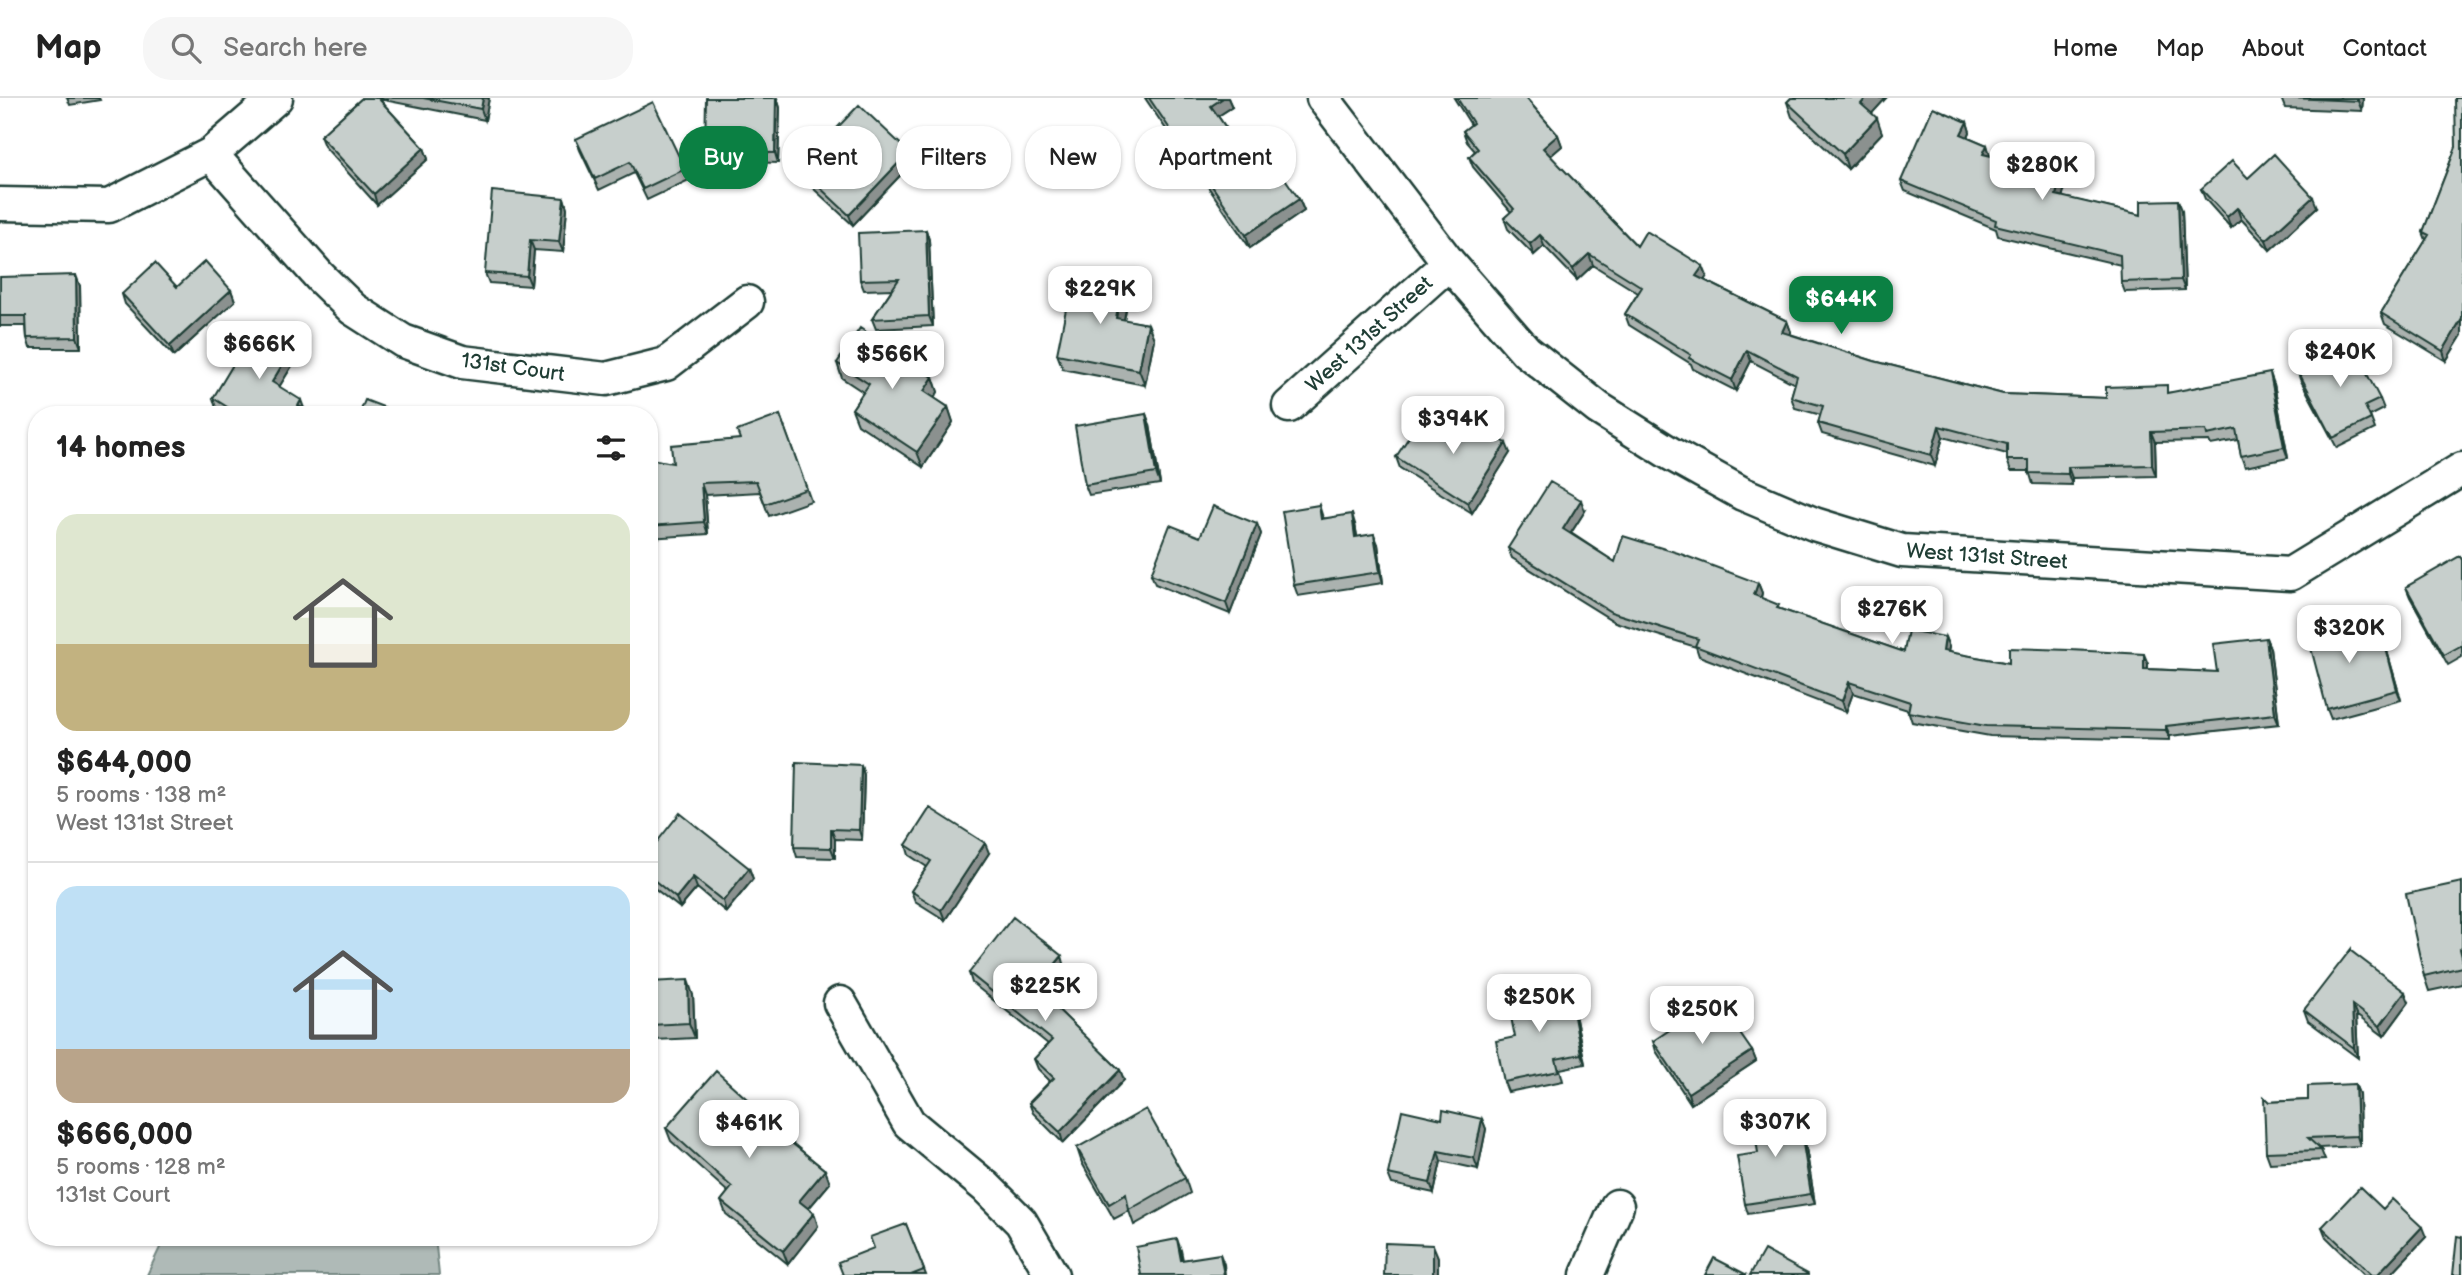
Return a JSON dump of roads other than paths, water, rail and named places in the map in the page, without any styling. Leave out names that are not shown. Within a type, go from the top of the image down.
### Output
[{"type":"street","points":[[0,204],[109,206],[211,154],[276,98]]},
{"type":"street","name":"West 131st Street","points":[[1323,98],[1449,263],[1526,351],[1598,408],[1650,441],[1742,494],[1814,524],[1902,551],[2290,574],[2462,469]]},
{"type":"street","name":"131st Court","points":[[211,154],[320,277],[354,309],[402,341],[462,362],[606,379],[666,364],[747,302]]},
{"type":"street","name":"West 131st Street","points":[[1289,406],[1449,263]]},
{"type":"street","points":[[840,1003],[909,1123],[986,1187],[1021,1222],[1052,1275]]},
{"type":"street","points":[[1587,1275],[1617,1206]]}]
